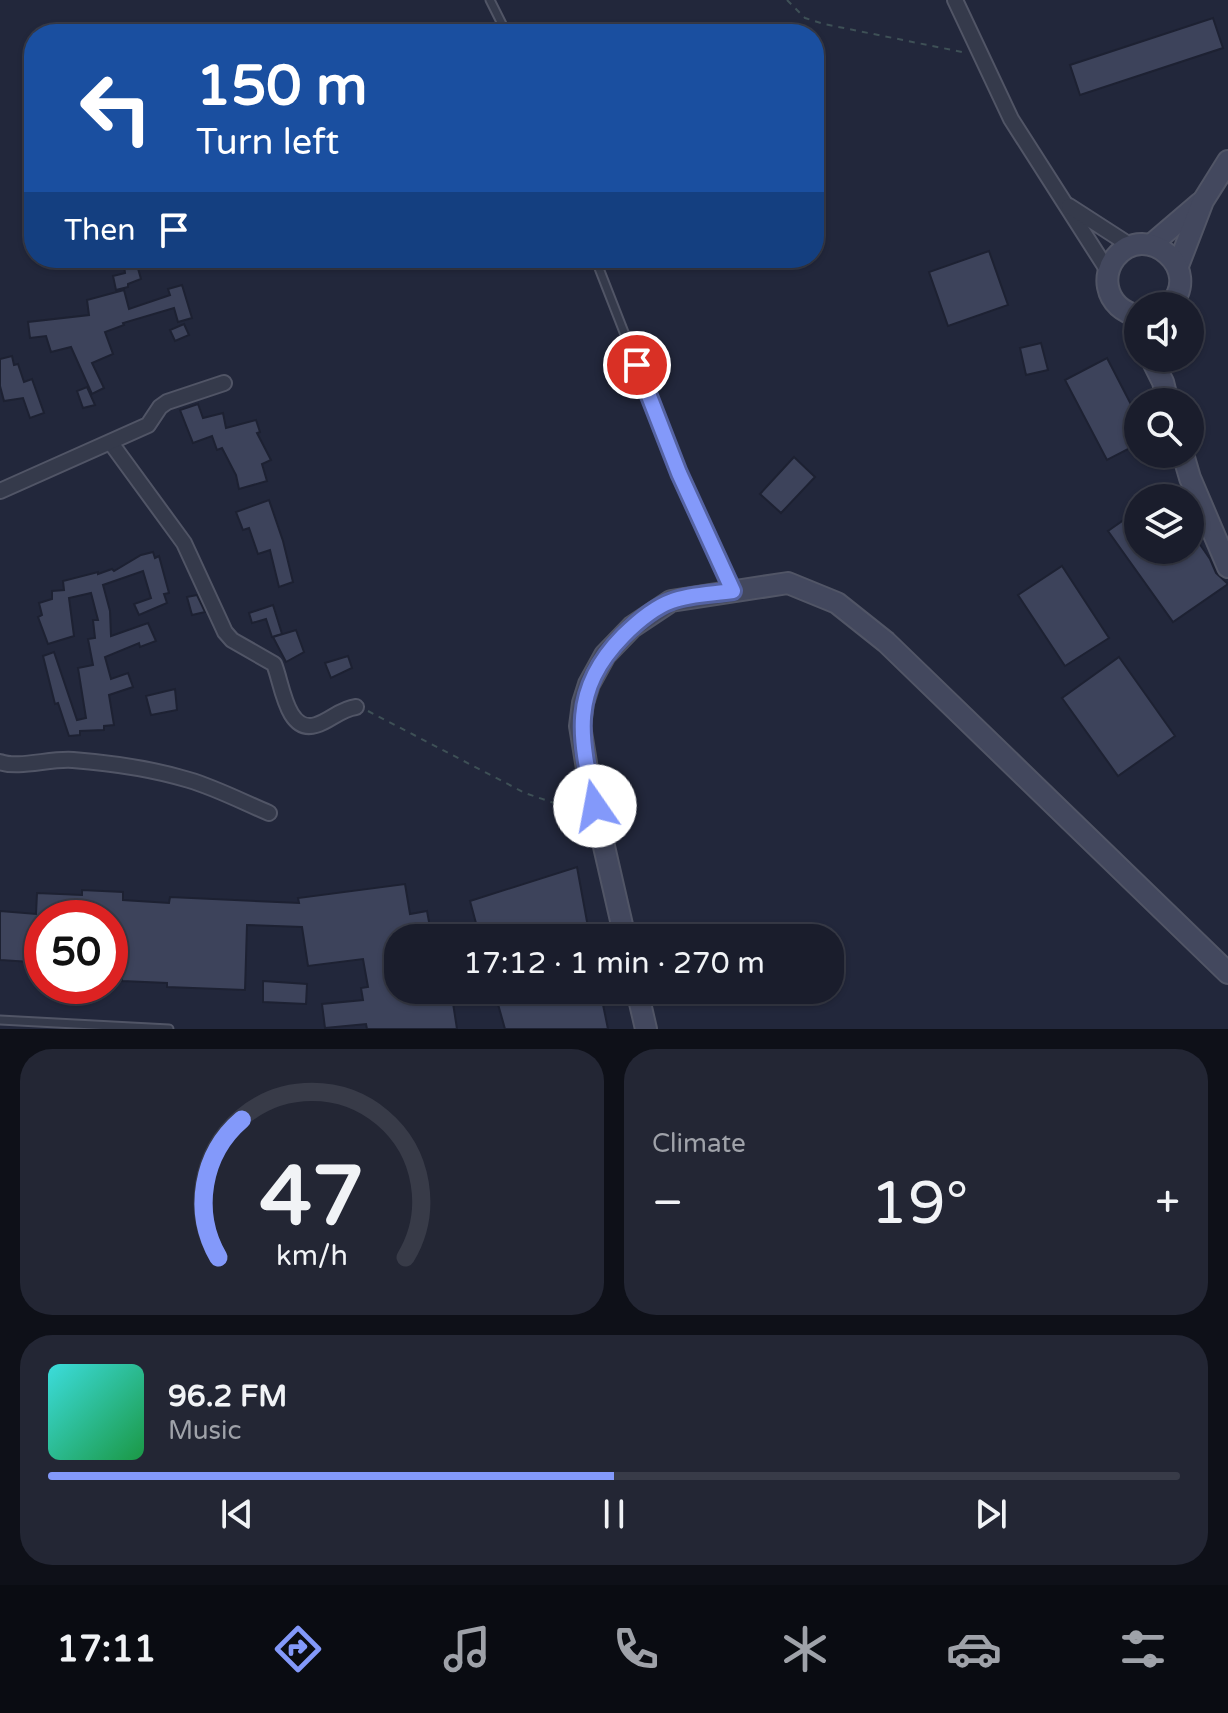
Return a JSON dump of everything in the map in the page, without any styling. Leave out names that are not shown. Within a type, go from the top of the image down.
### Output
[{"type":"main road","points":[[1178,266],[1203,201],[1228,161]]},
{"type":"main road","points":[[1124,310],[1111,296],[1107,284],[1113,260],[1131,246],[1152,244],[1203,201]]},
{"type":"main road","points":[[1152,244],[1172,256],[1178,266],[1181,278],[1178,292]]},
{"type":"main road","points":[[1187,468],[1228,567]]},
{"type":"main road","points":[[622,924],[580,726],[589,684],[605,655],[632,627],[671,601],[788,583],[837,603],[886,642],[1228,973]]},
{"type":"main road","points":[[640,1004],[646,1029]]},
{"type":"street","points":[[955,0],[1011,119],[1108,271]]},
{"type":"street","points":[[1062,201],[1131,246]]},
{"type":"street","points":[[0,491],[148,425],[167,402],[224,383]]},
{"type":"street","points":[[111,443],[184,543],[225,632],[232,640],[274,664],[290,714],[305,726],[316,725],[346,708],[356,707]]},
{"type":"street","points":[[0,762],[10,765],[42,760],[72,760],[161,774],[190,780],[269,813]]},
{"type":"lane","points":[[490,0],[502,24]]},
{"type":"lane","points":[[599,268],[679,473],[733,591]]},
{"type":"lane","points":[[0,1020],[169,1029]]},
{"type":"path","points":[[787,0],[805,18],[824,24],[979,56]]},
{"type":"path","points":[[356,707],[364,708],[377,718],[525,793],[560,805],[595,806]]},
{"type":"building","points":[[1213,18],[1223,48],[1080,95],[1070,65]]},
{"type":"building","points":[[989,251],[1008,305],[948,326],[929,272]]},
{"type":"building","points":[[124,268],[138,268],[141,279],[116,290],[113,276],[125,273]]},
{"type":"building","points":[[182,285],[192,318],[178,322],[174,308],[123,323],[105,332],[113,354],[92,363],[104,388],[92,394],[71,347],[51,352],[46,336],[30,338],[28,322],[89,315],[87,300],[124,290],[129,309],[170,295],[168,289]]},
{"type":"building","points":[[184,324],[189,335],[175,341],[170,330]]},
{"type":"building","points":[[1041,343],[1048,370],[1026,375],[1020,348]]},
{"type":"building","points":[[12,356],[24,382],[32,379],[44,413],[30,418],[23,398],[4,401],[0,386],[0,359]]},
{"type":"building","points":[[1107,358],[1124,391],[1124,451],[1107,460],[1065,380]]},
{"type":"building","points":[[87,387],[95,405],[83,408],[77,391]]},
{"type":"building","points":[[198,404],[203,418],[223,413],[226,428],[256,420],[260,432],[257,433],[271,460],[262,464],[267,481],[239,489],[236,475],[222,448],[217,450],[212,436],[193,443],[180,410]]},
{"type":"building","points":[[794,457],[815,477],[781,513],[760,494]]},
{"type":"building","points":[[269,500],[293,582],[279,587],[270,550],[258,554],[249,528],[243,530],[236,512]]},
{"type":"building","points":[[1124,520],[1124,553],[1108,531]]},
{"type":"building","points":[[1204,550],[1216,573],[1228,584],[1173,622],[1132,564],[1204,564]]},
{"type":"building","points":[[153,552],[155,558],[159,556],[169,593],[164,594],[167,603],[139,615],[134,604],[151,598],[143,571],[103,585],[110,611],[111,636],[148,623],[156,641],[140,647],[139,643],[105,657],[111,679],[128,673],[133,687],[109,695],[114,725],[104,726],[104,730],[80,731],[80,735],[69,736],[58,703],[55,704],[43,656],[54,652],[77,720],[86,718],[78,668],[93,665],[88,639],[95,638],[93,620],[98,620],[91,593],[69,598],[74,636],[48,644],[38,617],[42,615],[39,603],[52,599],[52,591],[64,590],[63,581],[114,571],[141,555]]},
{"type":"building","points":[[1062,566],[1109,638],[1065,666],[1018,595]]},
{"type":"building","points":[[197,595],[205,612],[192,615],[187,597]]},
{"type":"building","points":[[273,605],[282,634],[272,637],[266,619],[252,623],[249,613]]},
{"type":"building","points":[[296,630],[304,652],[286,662],[273,637]]},
{"type":"building","points":[[348,656],[352,668],[331,678],[325,663]]},
{"type":"building","points":[[1119,657],[1175,736],[1118,776],[1062,698]]},
{"type":"building","points":[[175,689],[177,710],[151,715],[146,696]]},
{"type":"building","points":[[577,867],[587,924],[476,924],[470,901]]},
{"type":"building","points":[[405,884],[410,914],[427,911],[429,924],[384,924],[384,1004],[453,1004],[457,1029],[367,1029],[366,1024],[325,1028],[322,1004],[363,1000],[361,988],[368,987],[363,959],[308,966],[302,927],[247,925],[245,990],[167,987],[167,983],[128,981],[128,900],[169,903],[170,897],[299,903],[298,898]]},
{"type":"building","points":[[82,890],[123,892],[123,900],[37,900],[37,893],[82,895]]},
{"type":"building","points":[[0,911],[24,913],[24,962],[0,960]]},
{"type":"building","points":[[263,981],[307,984],[306,1004],[263,1002]]},
{"type":"building","points":[[498,1004],[603,1004],[608,1029],[505,1029]]},
{"type":"route","points":[[595,806],[580,726],[589,684],[605,655],[632,627],[671,601],[733,591],[679,473],[637,365]]}]
